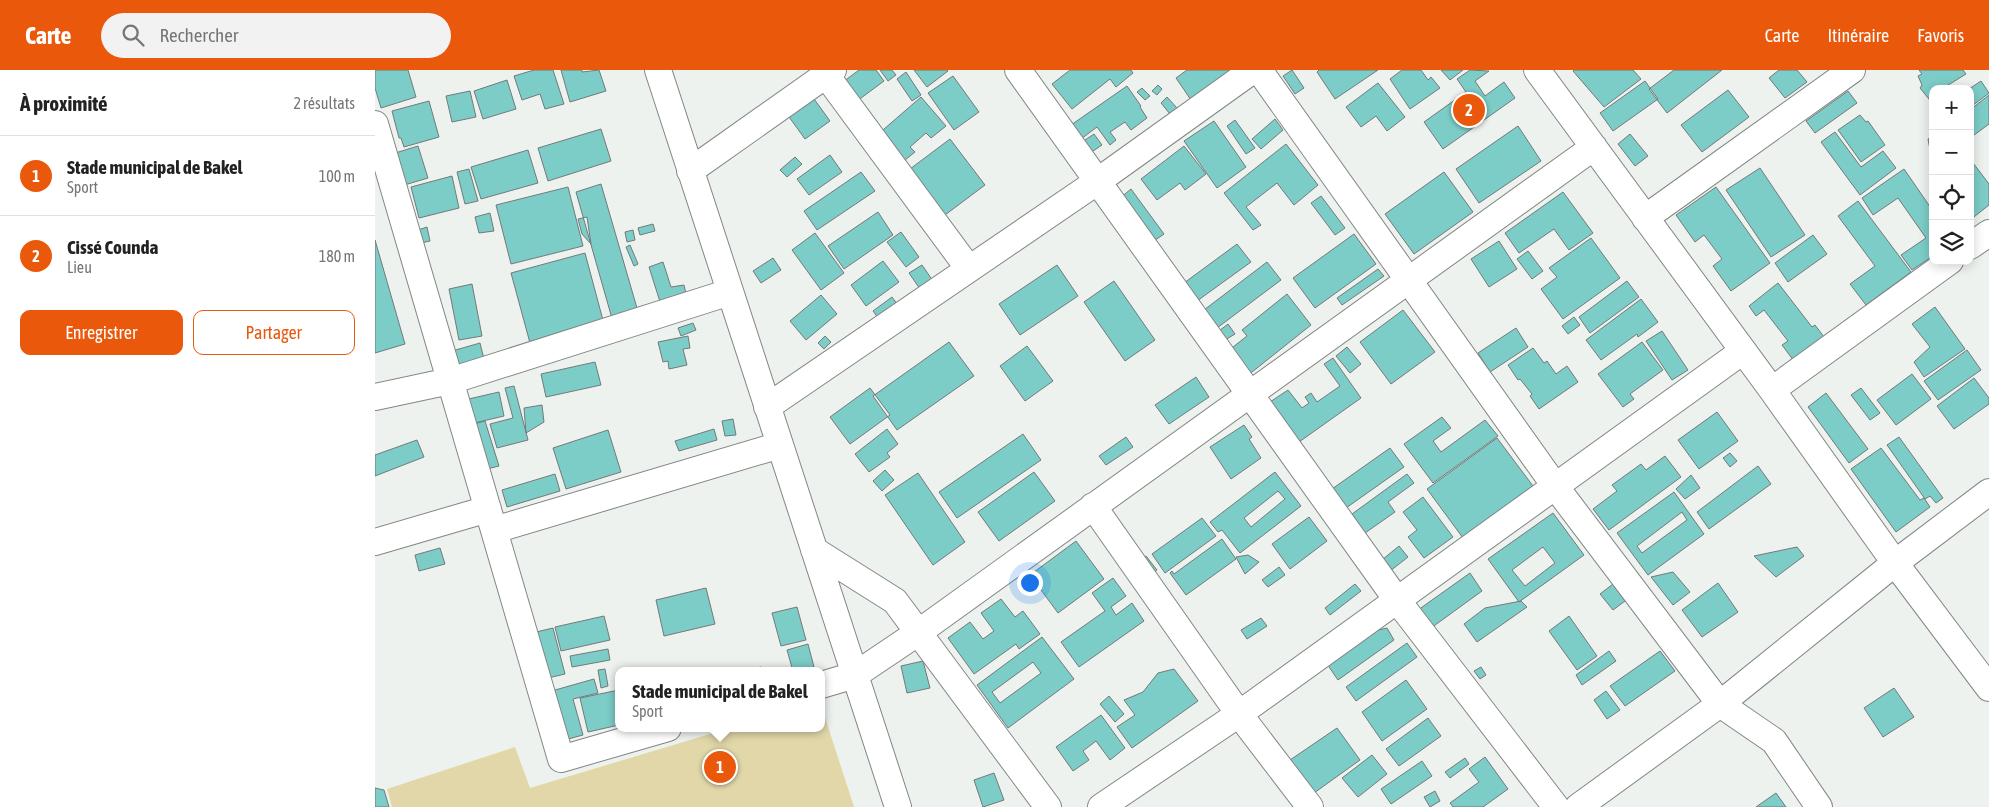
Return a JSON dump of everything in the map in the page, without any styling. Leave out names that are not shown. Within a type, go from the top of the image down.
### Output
[{"type":"street","points":[[657,70],[898,807]]},
{"type":"street","points":[[1018,70],[1397,600],[1556,807]]},
{"type":"street","points":[[767,407],[1098,181],[1253,70]]},
{"type":"street","points":[[1259,70],[1555,486],[1719,704],[1774,741],[1819,807]]},
{"type":"street","points":[[1537,70],[1772,390],[1895,563],[1989,688]]},
{"type":"street","points":[[1645,218],[1852,70]]},
{"type":"street","points":[[691,171],[829,72],[969,269]]},
{"type":"street","points":[[375,124],[561,758],[654,732]]},
{"type":"street","points":[[825,684],[855,675],[919,632],[1593,147]]},
{"type":"street","points":[[1974,243],[1989,233]]},
{"type":"street","points":[[1772,390],[1944,265]]},
{"type":"street","points":[[375,397],[450,381],[730,292]]},
{"type":"street","points":[[1101,807],[1239,714],[1743,351]]},
{"type":"street","points":[[375,542],[491,520],[780,444]]},
{"type":"street","points":[[1578,807],[1719,704],[1895,563],[1989,492]]},
{"type":"street","points":[[1093,506],[1239,714],[1310,807]]},
{"type":"street","points":[[814,550],[895,600],[1048,807]]},
{"type":"shaded area","points":[[825,717],[854,807],[392,807],[387,789],[515,747],[530,788],[717,732],[825,732]]},
{"type":"building","points":[[375,70],[408,70],[416,97],[381,108],[375,88]]},
{"type":"building","points":[[534,70],[553,70],[564,104],[545,109],[540,94],[522,100],[514,76]]},
{"type":"building","points":[[561,70],[582,70],[582,72],[599,70],[606,91],[570,102]]},
{"type":"building","points":[[859,70],[876,70],[884,81],[857,101],[843,82]]},
{"type":"building","points":[[880,70],[892,70],[896,75],[888,81]]},
{"type":"building","points":[[914,70],[947,70],[948,71],[927,87]]},
{"type":"building","points":[[1070,70],[1131,70],[1133,73],[1116,87],[1110,79],[1072,109],[1052,84]]},
{"type":"building","points":[[1187,70],[1232,70],[1191,100],[1176,78]]},
{"type":"building","points":[[1292,70],[1304,88],[1295,94],[1283,76]]},
{"type":"building","points":[[1319,70],[1378,70],[1335,99],[1317,72]]},
{"type":"building","points":[[1402,70],[1421,70],[1428,80],[1431,77],[1440,88],[1410,109],[1390,79]]},
{"type":"building","points":[[1441,70],[1463,70],[1450,80]]},
{"type":"building","points":[[1470,70],[1489,71],[1475,81],[1485,96],[1504,82],[1515,98],[1443,149],[1424,122],[1466,92],[1457,79]]},
{"type":"building","points":[[1633,70],[1641,79],[1604,107],[1573,71]]},
{"type":"building","points":[[1674,70],[1722,70],[1667,113],[1649,89]]},
{"type":"building","points":[[1779,70],[1797,70],[1807,82],[1785,98],[1769,78]]},
{"type":"building","points":[[1919,70],[1963,70],[1966,74],[1948,85],[1929,85],[1929,99],[1920,88],[1922,85],[1918,76],[1922,74]]},
{"type":"building","points":[[906,72],[921,95],[912,101],[897,79]]},
{"type":"building","points":[[953,76],[979,112],[954,130],[928,93]]},
{"type":"building","points":[[507,80],[516,109],[483,119],[474,91]]},
{"type":"building","points":[[1645,81],[1658,99],[1613,131],[1600,113]]},
{"type":"building","points":[[1981,81],[1989,93],[1974,104],[1974,86]]},
{"type":"building","points":[[1378,83],[1405,117],[1387,131],[1376,116],[1361,127],[1346,107]]},
{"type":"building","points":[[1158,85],[1162,89],[1157,95],[1152,91]]},
{"type":"building","points":[[1127,86],[1147,118],[1131,130],[1125,122],[1110,132],[1116,140],[1110,145],[1097,127],[1081,139],[1071,125]]},
{"type":"building","points":[[1142,88],[1150,96],[1145,100],[1137,92]]},
{"type":"building","points":[[1728,90],[1749,117],[1702,152],[1681,125]]},
{"type":"building","points":[[470,91],[476,117],[452,122],[446,96]]},
{"type":"building","points":[[1848,91],[1857,103],[1815,133],[1806,121]]},
{"type":"building","points":[[809,92],[830,121],[805,139],[784,110]]},
{"type":"building","points":[[1989,95],[1989,124],[1974,135],[1974,130],[1974,107]]},
{"type":"building","points":[[921,97],[946,126],[931,138],[926,133],[910,147],[915,152],[900,164],[876,136]]},
{"type":"building","points":[[1167,97],[1177,108],[1170,114],[1161,103]]},
{"type":"building","points":[[429,101],[439,137],[404,147],[401,138],[399,138],[392,111]]},
{"type":"building","points":[[1860,115],[1866,122],[1868,121],[1885,145],[1861,162],[1838,130]]},
{"type":"building","points":[[1275,119],[1283,130],[1261,149],[1252,139]]},
{"type":"building","points":[[1235,120],[1255,148],[1246,154],[1227,126]]},
{"type":"building","points":[[1214,121],[1246,167],[1217,188],[1184,141]]},
{"type":"building","points":[[1518,126],[1541,161],[1479,203],[1456,169]]},
{"type":"building","points":[[601,129],[611,161],[548,181],[538,148]]},
{"type":"building","points":[[1835,132],[1861,167],[1883,151],[1896,168],[1860,195],[1821,142]]},
{"type":"building","points":[[1094,134],[1102,145],[1087,155],[1079,144]]},
{"type":"building","points":[[1630,134],[1648,156],[1635,166],[1618,144]]},
{"type":"building","points":[[950,139],[985,185],[937,221],[902,175]]},
{"type":"building","points":[[1286,144],[1318,185],[1294,205],[1277,183],[1246,207],[1261,225],[1253,230],[1224,193]]},
{"type":"building","points":[[418,146],[428,178],[401,186],[392,154]]},
{"type":"building","points":[[1184,146],[1206,174],[1185,190],[1180,183],[1157,200],[1141,179]]},
{"type":"building","points":[[528,150],[538,183],[481,199],[471,167]]},
{"type":"building","points":[[830,155],[842,172],[809,195],[797,179]]},
{"type":"building","points":[[795,157],[802,164],[787,177],[780,170]]},
{"type":"building","points":[[1974,164],[1989,184],[1989,205],[1974,217]]},
{"type":"building","points":[[1760,168],[1805,235],[1771,257],[1726,190]]},
{"type":"building","points":[[469,169],[478,201],[465,204],[457,172]]},
{"type":"building","points":[[1904,169],[1929,205],[1929,259],[1912,270],[1901,255],[1926,238],[1898,198],[1873,215],[1862,198]]},
{"type":"building","points":[[861,172],[875,191],[817,230],[804,211]]},
{"type":"building","points":[[1444,172],[1473,212],[1414,254],[1385,214]]},
{"type":"building","points":[[452,176],[459,208],[419,218],[411,187]]},
{"type":"building","points":[[601,184],[639,315],[613,322],[576,192]]},
{"type":"building","points":[[568,187],[583,246],[511,264],[496,205]]},
{"type":"building","points":[[1716,187],[1770,263],[1731,291],[1713,266],[1722,259],[1704,235],[1695,242],[1676,215]]},
{"type":"building","points":[[1131,189],[1164,234],[1151,243],[1119,199]]},
{"type":"building","points":[[1563,192],[1593,233],[1569,250],[1554,229],[1519,253],[1505,233]]},
{"type":"building","points":[[1321,196],[1345,228],[1335,235],[1311,203]]},
{"type":"building","points":[[1858,201],[1911,272],[1866,305],[1850,284],[1875,266],[1838,216]]},
{"type":"building","points":[[878,212],[893,235],[844,269],[828,246]]},
{"type":"building","points":[[490,213],[494,231],[479,233],[475,217]]},
{"type":"building","points":[[587,217],[591,244],[582,234],[578,219]]},
{"type":"building","points":[[653,224],[655,231],[640,235],[638,228]]},
{"type":"building","points":[[427,227],[430,241],[421,243],[418,230]]},
{"type":"building","points":[[633,230],[635,240],[627,242],[625,232]]},
{"type":"building","points":[[901,232],[919,257],[906,267],[887,242]]},
{"type":"building","points":[[815,233],[844,273],[821,290],[792,250]]},
{"type":"building","points":[[1354,234],[1376,264],[1315,308],[1293,278]]},
{"type":"building","points":[[1813,235],[1827,254],[1788,282],[1775,263]]},
{"type":"building","points":[[1591,238],[1620,278],[1563,319],[1541,289],[1557,277],[1549,268]]},
{"type":"building","points":[[375,240],[405,344],[375,353]]},
{"type":"building","points":[[1499,241],[1517,269],[1489,287],[1471,259]]},
{"type":"building","points":[[1237,244],[1251,262],[1197,301],[1184,283]]},
{"type":"building","points":[[630,245],[638,264],[634,266],[626,247]]},
{"type":"building","points":[[1528,251],[1543,271],[1532,279],[1517,259]]},
{"type":"building","points":[[585,253],[604,324],[530,343],[511,273]]},
{"type":"building","points":[[773,258],[781,270],[761,283],[753,271]]},
{"type":"building","points":[[883,261],[899,282],[866,306],[851,285]]},
{"type":"building","points":[[663,262],[671,287],[684,285],[687,299],[661,305],[649,267]]},
{"type":"building","points":[[1267,262],[1281,280],[1217,328],[1204,310]]},
{"type":"building","points":[[922,265],[933,281],[920,289],[909,273]]},
{"type":"building","points":[[1057,265],[1078,296],[1020,335],[999,304]]},
{"type":"building","points":[[1378,269],[1384,276],[1342,305],[1337,298]]},
{"type":"building","points":[[1114,281],[1155,340],[1125,361],[1084,302]]},
{"type":"building","points":[[1627,281],[1639,297],[1590,333],[1579,317]]},
{"type":"building","points":[[1778,283],[1812,327],[1815,325],[1824,337],[1794,361],[1782,345],[1788,341],[1764,310],[1756,316],[1749,306]]},
{"type":"building","points":[[472,284],[482,336],[459,340],[449,289]]},
{"type":"building","points":[[1287,294],[1311,325],[1247,376],[1228,351],[1247,336],[1242,330]]},
{"type":"building","points":[[821,295],[837,314],[806,340],[790,321]]},
{"type":"building","points":[[892,297],[901,309],[882,323],[873,311]]},
{"type":"building","points":[[1641,299],[1658,322],[1638,337],[1637,334],[1601,360],[1586,340]]},
{"type":"building","points":[[1935,307],[1965,349],[1924,377],[1914,362],[1930,347],[1912,324]]},
{"type":"building","points":[[1403,310],[1435,352],[1391,384],[1360,342]]},
{"type":"building","points":[[1574,317],[1580,325],[1568,334],[1562,326]]},
{"type":"building","points":[[693,323],[696,330],[681,336],[678,328]]},
{"type":"building","points":[[1228,324],[1235,334],[1225,340],[1219,331]]},
{"type":"building","points":[[1516,328],[1528,347],[1490,372],[1478,353]]},
{"type":"building","points":[[1662,331],[1688,370],[1672,380],[1646,341]]},
{"type":"building","points":[[688,336],[690,348],[683,349],[687,365],[669,369],[668,361],[663,362],[658,342]]},
{"type":"building","points":[[825,336],[831,342],[824,349],[818,343]]},
{"type":"building","points":[[949,342],[974,376],[897,430],[873,396]]},
{"type":"building","points":[[1642,342],[1663,370],[1630,394],[1634,399],[1623,407],[1598,374]]},
{"type":"building","points":[[480,343],[484,359],[458,367],[452,351]]},
{"type":"building","points":[[1027,346],[1053,381],[1025,401],[1000,366]]},
{"type":"building","points":[[1347,347],[1361,364],[1350,373],[1336,356]]},
{"type":"building","points":[[1533,348],[1544,363],[1547,361],[1556,374],[1567,366],[1578,382],[1539,409],[1530,396],[1532,394],[1520,379],[1518,380],[1508,365]]},
{"type":"building","points":[[1967,350],[1981,370],[1938,400],[1924,381]]},
{"type":"building","points":[[1333,358],[1361,398],[1299,442],[1270,402],[1288,390],[1302,408],[1309,403],[1305,397],[1311,393],[1317,402],[1340,386],[1324,364]]},
{"type":"building","points":[[595,362],[601,385],[546,397],[541,374]]},
{"type":"building","points":[[1912,374],[1931,399],[1896,425],[1877,400]]},
{"type":"building","points":[[1196,377],[1209,397],[1169,424],[1155,405]]},
{"type":"building","points":[[1974,378],[1989,398],[1989,404],[1954,429],[1937,406]]},
{"type":"building","points":[[514,386],[528,440],[497,448],[490,424],[513,418],[505,388]]},
{"type":"building","points":[[870,388],[890,415],[850,444],[830,417]]},
{"type":"building","points":[[1861,388],[1880,413],[1870,420],[1851,395]]},
{"type":"building","points":[[499,392],[504,416],[466,425],[460,401]]},
{"type":"building","points":[[1826,393],[1868,449],[1849,463],[1808,407]]},
{"type":"building","points":[[542,405],[544,422],[526,433],[524,408]]},
{"type":"building","points":[[1717,412],[1738,441],[1699,469],[1678,440]]},
{"type":"building","points":[[1442,417],[1451,428],[1433,441],[1441,452],[1485,420],[1498,436],[1433,483],[1404,444]]},
{"type":"building","points":[[733,419],[736,435],[725,436],[722,421]]},
{"type":"building","points":[[485,421],[499,466],[483,470],[470,425]]},
{"type":"building","points":[[1244,425],[1252,437],[1249,439],[1261,458],[1231,479],[1210,447]]},
{"type":"building","points":[[714,429],[717,440],[679,451],[675,441]]},
{"type":"building","points":[[887,429],[898,444],[887,453],[890,457],[869,472],[855,454]]},
{"type":"building","points":[[608,430],[621,472],[566,489],[553,448]]},
{"type":"building","points":[[1023,434],[1041,460],[957,518],[939,492]]},
{"type":"building","points":[[1126,437],[1133,447],[1106,465],[1099,456]]},
{"type":"building","points":[[1899,437],[1943,498],[1936,503],[1930,496],[1925,499],[1887,445]]},
{"type":"building","points":[[1497,438],[1533,486],[1463,538],[1427,489]]},
{"type":"building","points":[[417,440],[424,457],[375,476],[375,455]]},
{"type":"building","points":[[1390,448],[1404,467],[1346,508],[1332,489]]},
{"type":"building","points":[[1881,448],[1920,500],[1924,498],[1930,507],[1896,532],[1851,469]]},
{"type":"building","points":[[1730,453],[1737,461],[1730,467],[1723,458]]},
{"type":"building","points":[[1665,456],[1681,477],[1609,530],[1593,509],[1617,491],[1612,485],[1641,464],[1646,470]]},
{"type":"building","points":[[1758,466],[1771,484],[1709,529],[1697,512]]},
{"type":"building","points":[[885,470],[894,480],[882,491],[873,481]]},
{"type":"building","points":[[1034,472],[1055,501],[999,541],[978,512]]},
{"type":"building","points":[[1275,472],[1301,506],[1240,553],[1222,530],[1218,532],[1210,522]],"holes":[[[1278,491],[1285,499],[1251,527],[1244,518]]]},
{"type":"building","points":[[918,473],[965,542],[933,565],[885,495]]},
{"type":"building","points":[[555,474],[560,491],[507,507],[502,490]]},
{"type":"building","points":[[1407,474],[1414,483],[1388,502],[1395,512],[1365,533],[1352,514]]},
{"type":"building","points":[[1691,475],[1700,488],[1685,499],[1676,489]]},
{"type":"building","points":[[1674,492],[1704,534],[1648,575],[1617,533]],"holes":[[[1682,512],[1687,520],[1642,553],[1637,546]]]},
{"type":"building","points":[[1423,497],[1453,537],[1424,558],[1408,537],[1417,530],[1403,512]]},
{"type":"building","points":[[1553,513],[1584,555],[1519,602],[1488,559]],"holes":[[[1543,547],[1555,563],[1525,586],[1512,570]]]},
{"type":"building","points":[[1309,517],[1327,541],[1290,569],[1272,544]]},
{"type":"building","points":[[1202,518],[1216,536],[1165,573],[1152,554]]},
{"type":"building","points":[[1222,539],[1236,559],[1186,595],[1170,573],[1172,571],[1174,574]]},
{"type":"building","points":[[1076,541],[1104,579],[1058,613],[1030,575]]},
{"type":"building","points":[[1399,546],[1408,557],[1385,575],[1377,564]]},
{"type":"building","points":[[1797,547],[1804,556],[1776,577],[1754,556]]},
{"type":"building","points":[[440,548],[445,564],[419,571],[415,555]]},
{"type":"building","points":[[1248,555],[1259,562],[1245,574],[1236,557]]},
{"type":"building","points":[[1146,556],[1157,570],[1148,576],[1137,562]]},
{"type":"building","points":[[1279,567],[1285,575],[1268,587],[1262,580]]},
{"type":"building","points":[[1673,572],[1690,592],[1673,605],[1651,577]]},
{"type":"building","points":[[1470,573],[1482,591],[1431,628],[1418,610]]},
{"type":"building","points":[[1113,578],[1126,596],[1111,607],[1116,615],[1132,603],[1144,621],[1079,667],[1061,642],[1105,611],[1092,593]]},
{"type":"building","points":[[1718,583],[1738,612],[1702,637],[1682,610]]},
{"type":"building","points":[[1355,584],[1361,591],[1330,615],[1325,608]]},
{"type":"building","points":[[1613,584],[1625,601],[1613,610],[1600,594]]},
{"type":"building","points":[[706,588],[715,624],[664,636],[656,600]]},
{"type":"building","points":[[1001,599],[1015,617],[1023,611],[1040,634],[1019,649],[1016,644],[974,674],[948,638],[970,622],[983,639],[994,631],[981,613]]},
{"type":"building","points":[[1521,601],[1527,607],[1477,642],[1464,624],[1485,608]]},
{"type":"building","points":[[797,607],[806,640],[781,646],[772,613]]},
{"type":"building","points":[[604,616],[610,640],[561,651],[555,627]]},
{"type":"building","points":[[1569,616],[1597,656],[1577,670],[1549,631]]},
{"type":"building","points":[[1261,618],[1267,626],[1247,639],[1241,630]]},
{"type":"building","points":[[553,628],[565,674],[544,679],[532,633]]},
{"type":"building","points":[[1387,628],[1394,640],[1338,680],[1325,661],[1365,633]]},
{"type":"building","points":[[1042,637],[1074,679],[1008,728],[977,685]],"holes":[[[1033,662],[1041,673],[1000,703],[992,692]]]},
{"type":"building","points":[[1407,643],[1417,657],[1356,701],[1346,687]]},
{"type":"building","points":[[808,644],[814,667],[792,667],[787,650]]},
{"type":"building","points":[[608,649],[610,660],[572,667],[570,656]]},
{"type":"building","points":[[1609,651],[1616,661],[1582,685],[1576,675]]},
{"type":"building","points":[[1660,651],[1675,671],[1625,706],[1610,686]]},
{"type":"building","points":[[923,661],[930,688],[907,693],[901,666]]},
{"type":"building","points":[[1481,667],[1486,675],[1480,679],[1474,671]]},
{"type":"building","points":[[605,669],[608,686],[601,688],[598,670]]},
{"type":"building","points":[[1174,669],[1198,701],[1132,748],[1117,727],[1135,715],[1124,700],[1143,692],[1158,673]]},
{"type":"building","points":[[594,679],[598,693],[573,699],[583,735],[561,741],[548,692]]},
{"type":"building","points":[[1406,680],[1427,709],[1382,741],[1362,712]]},
{"type":"building","points":[[1894,688],[1914,717],[1883,737],[1864,708]]},
{"type":"building","points":[[615,691],[615,726],[588,732],[580,698]]},
{"type":"building","points":[[1606,691],[1620,710],[1607,719],[1594,700]]},
{"type":"building","points":[[1109,696],[1124,714],[1115,722],[1100,704]]},
{"type":"building","points":[[1101,715],[1125,748],[1110,760],[1096,741],[1083,751],[1089,760],[1073,771],[1056,747]]},
{"type":"building","points":[[1428,718],[1441,736],[1399,766],[1386,749]]},
{"type":"building","points":[[1337,728],[1360,760],[1314,793],[1290,760]]},
{"type":"building","points":[[1372,755],[1387,774],[1358,797],[1342,778]]},
{"type":"building","points":[[1485,757],[1508,789],[1483,807],[1453,807],[1450,803],[1479,782],[1469,769]]},
{"type":"building","points":[[1465,758],[1469,764],[1450,778],[1445,772]]},
{"type":"building","points":[[1422,761],[1432,776],[1391,804],[1381,789]]},
{"type":"building","points":[[994,773],[1004,800],[983,807],[974,780]]},
{"type":"building","points":[[375,788],[384,790],[389,807],[375,807]]},
{"type":"building","points":[[1435,791],[1440,801],[1430,807],[1424,797]]},
{"type":"building","points":[[1776,793],[1786,807],[1756,807]]},
{"type":"place","name":"Cissé Counda","points":[[1469,110]]},
{"type":"place","name":"Stade municipal de Bakel","points":[[720,767]]}]
